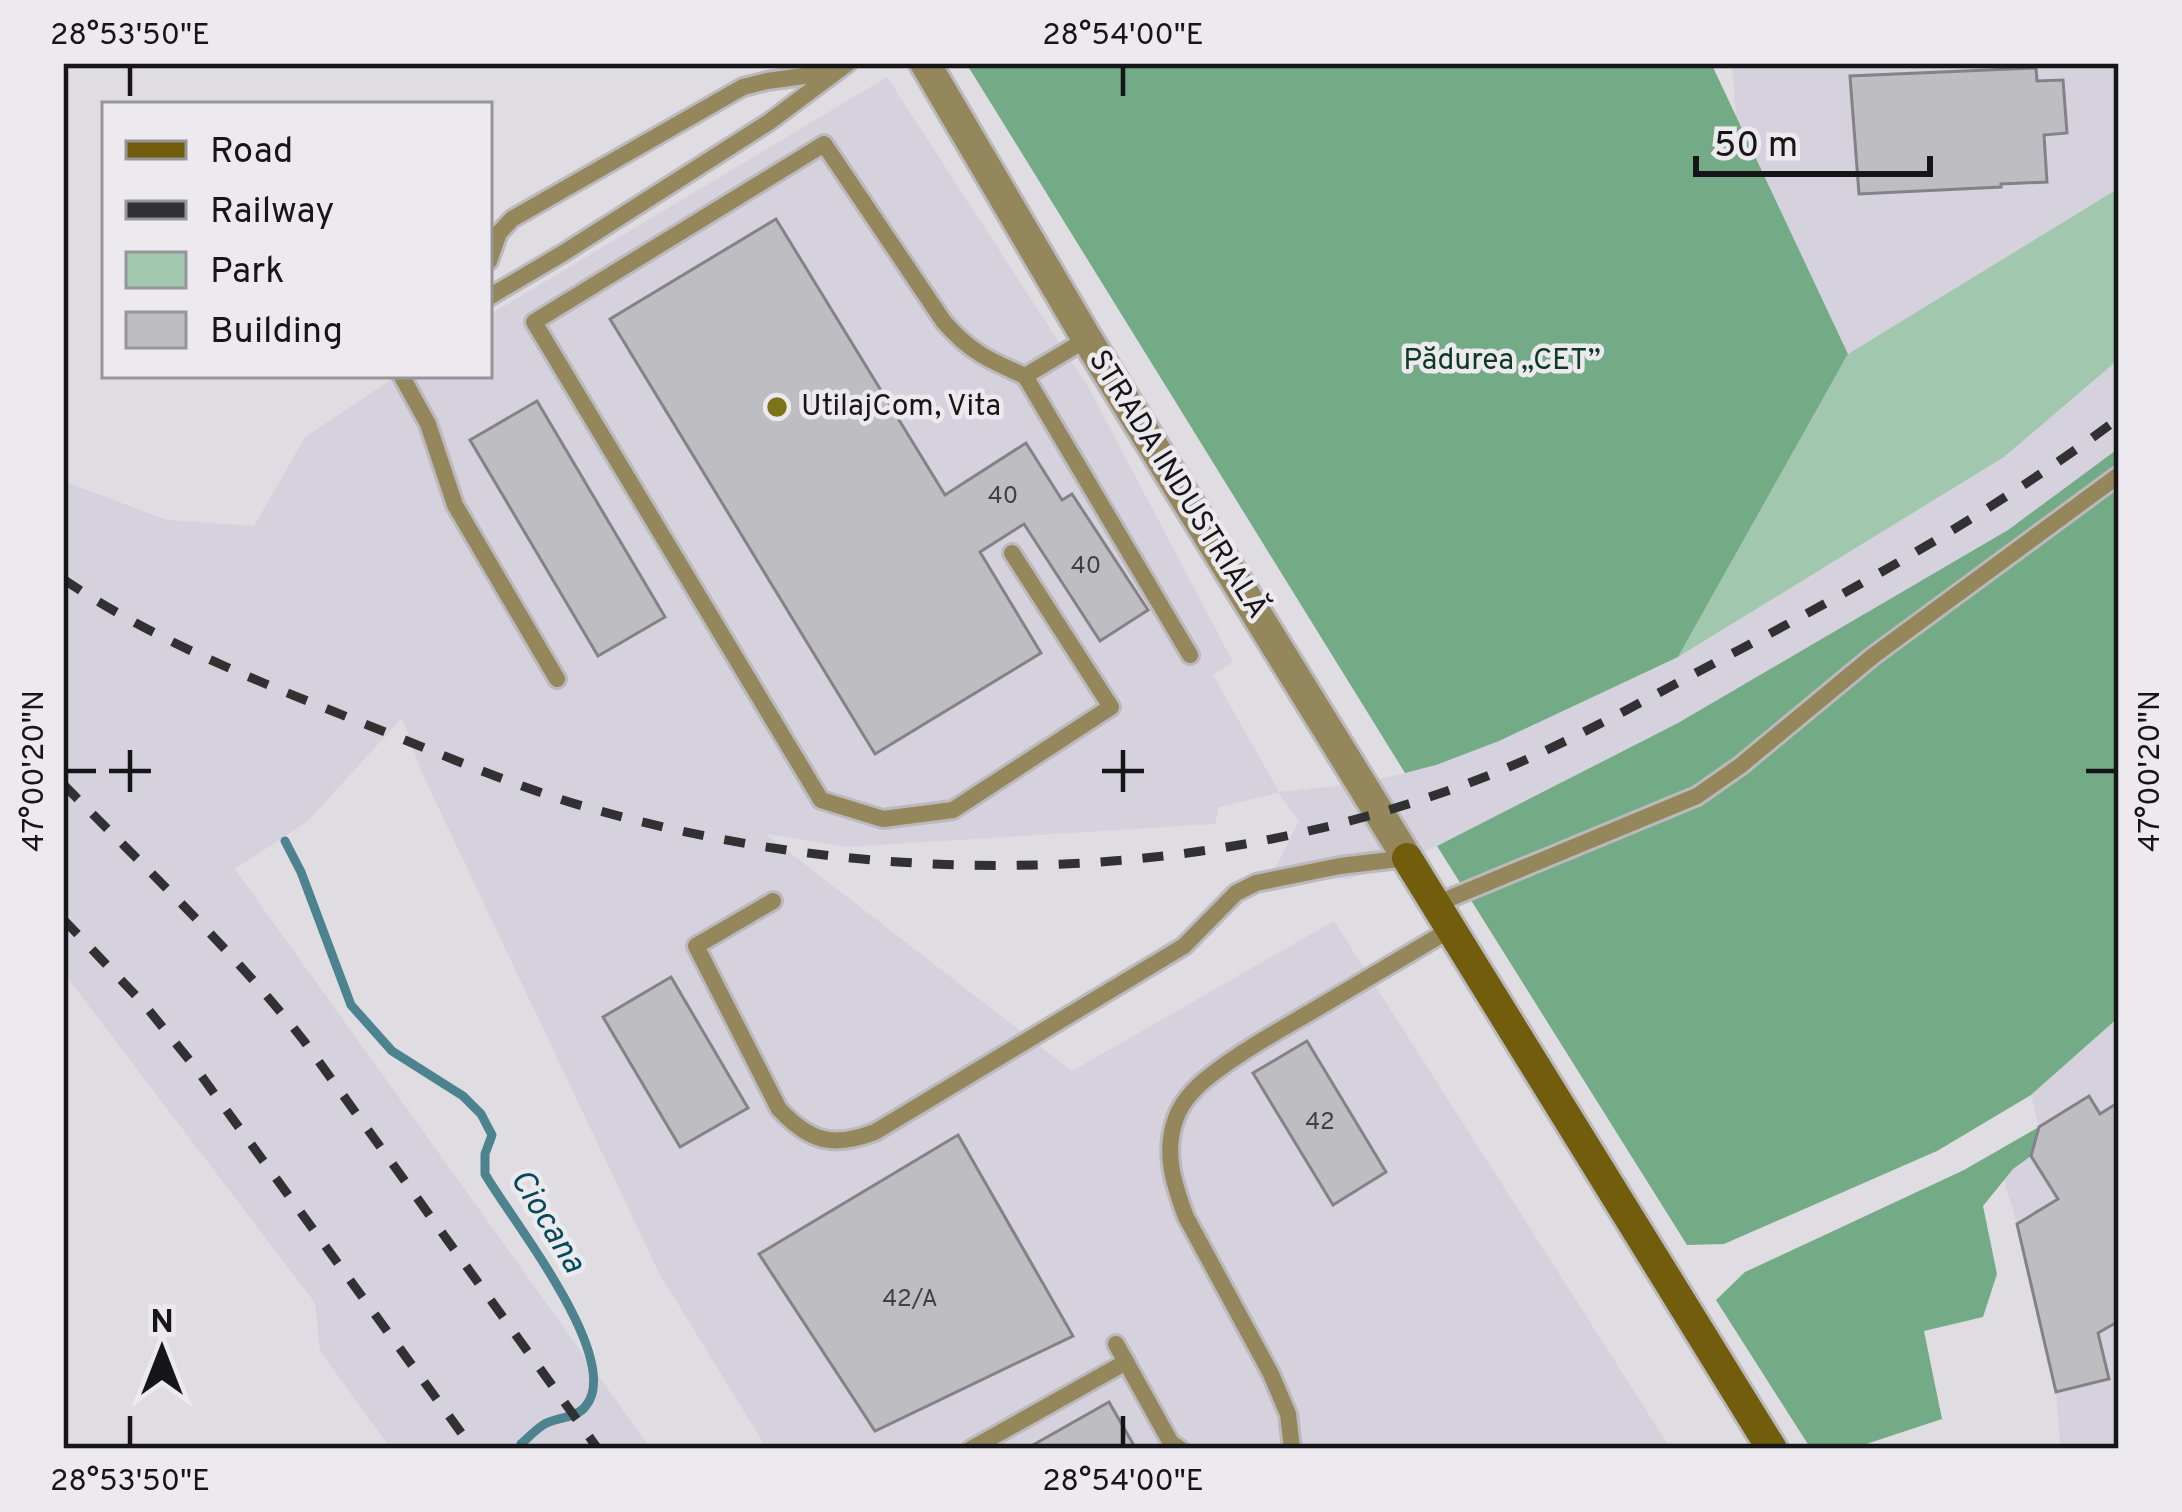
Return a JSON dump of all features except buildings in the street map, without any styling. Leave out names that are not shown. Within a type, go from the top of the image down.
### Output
[{"type":"main road","name":"STRADA INDUSTRIALĂ","points":[[1407,858],[1772,1449]]},
{"type":"street","name":"STRADA INDUSTRIALĂ","points":[[925,63],[1087,339],[1407,858]]},
{"type":"lane","points":[[492,253],[499,233],[512,219],[743,88],[842,67]]},
{"type":"lane","points":[[492,295],[769,122],[842,67]]},
{"type":"lane","points":[[1012,553],[1111,707],[953,810],[883,819],[821,800],[535,322],[824,144],[944,322],[964,345],[1024,376],[1190,655]]},
{"type":"lane","points":[[1024,376],[1087,339]]},
{"type":"lane","points":[[403,378],[428,424],[455,505],[556,679]]},
{"type":"lane","points":[[1292,1449],[1288,1414],[1177,1192],[1170,1166],[1171,1142],[1177,1116],[1190,1095],[1209,1076],[1443,917],[1697,796],[1873,656],[2119,476]]},
{"type":"lane","points":[[772,901],[696,946],[779,1109],[814,1137],[850,1142],[875,1132],[1184,946],[1236,893],[1256,884],[1340,866],[1407,858]]},
{"type":"lane","points":[[1116,1344],[1171,1443],[1180,1449]]},
{"type":"lane","points":[[970,1449],[1126,1362]]},
{"type":"shaded area","points":[[1732,63],[2119,63],[2119,188],[1848,354],[1736,117]]},
{"type":"shaded area","points":[[887,77],[1090,390],[1233,662],[1213,675],[1279,792],[1364,783],[1436,765],[1678,657],[2004,457],[2119,359],[2119,448],[2008,530],[1678,723],[1419,855],[1349,879],[1271,876],[1299,821],[1278,793],[1219,807],[1215,824],[845,847],[766,834],[1072,1071],[1334,921],[1671,1449],[767,1449],[659,1273],[422,773],[402,718],[308,821],[235,869],[651,1449],[391,1449],[320,1351],[315,1303],[63,972],[63,481],[167,520],[254,526],[305,437],[394,378],[492,378],[492,313]]},
{"type":"shaded area","points":[[2119,1017],[2119,1449],[2064,1449],[2056,1392],[2004,1180],[2031,1156],[2039,1127],[2031,1095]]},
{"type":"green space","name":"Pădurea „CET”","points":[[966,63],[1711,63],[1848,354],[1678,657],[1499,741],[1405,773]]},
{"type":"green space","points":[[2119,188],[2119,359],[2004,457],[1678,657],[1848,354]]},
{"type":"green space","points":[[2119,448],[2119,1017],[2031,1095],[1937,1151],[1724,1244],[1687,1245],[1437,846],[1678,723],[2008,530]]},
{"type":"green space","points":[[2039,1127],[2031,1156],[2013,1169],[1983,1206],[1997,1274],[1983,1317],[1924,1331],[1942,1419],[1851,1449],[1811,1449],[1716,1300],[1745,1272],[1964,1170]]},
{"type":"waterway","name":"Ciocana","points":[[285,841],[351,1005],[392,1051],[463,1096],[481,1114],[492,1135],[485,1174],[578,1325],[594,1386],[585,1407],[543,1425],[521,1444]]},
{"type":"railway","points":[[63,579],[142,626],[224,666],[493,775],[593,809],[704,836],[816,854],[930,864],[1044,865],[1158,857],[1271,839],[1382,812],[1522,761],[1616,716],[1886,570],[2028,482],[2119,418]]},
{"type":"railway","points":[[63,784],[217,941],[304,1041],[598,1449]]},
{"type":"railway","points":[[63,919],[143,1003],[195,1067],[473,1449]]},
{"type":"place","name":"UtilajCom, Vita","points":[[777,407]]}]
